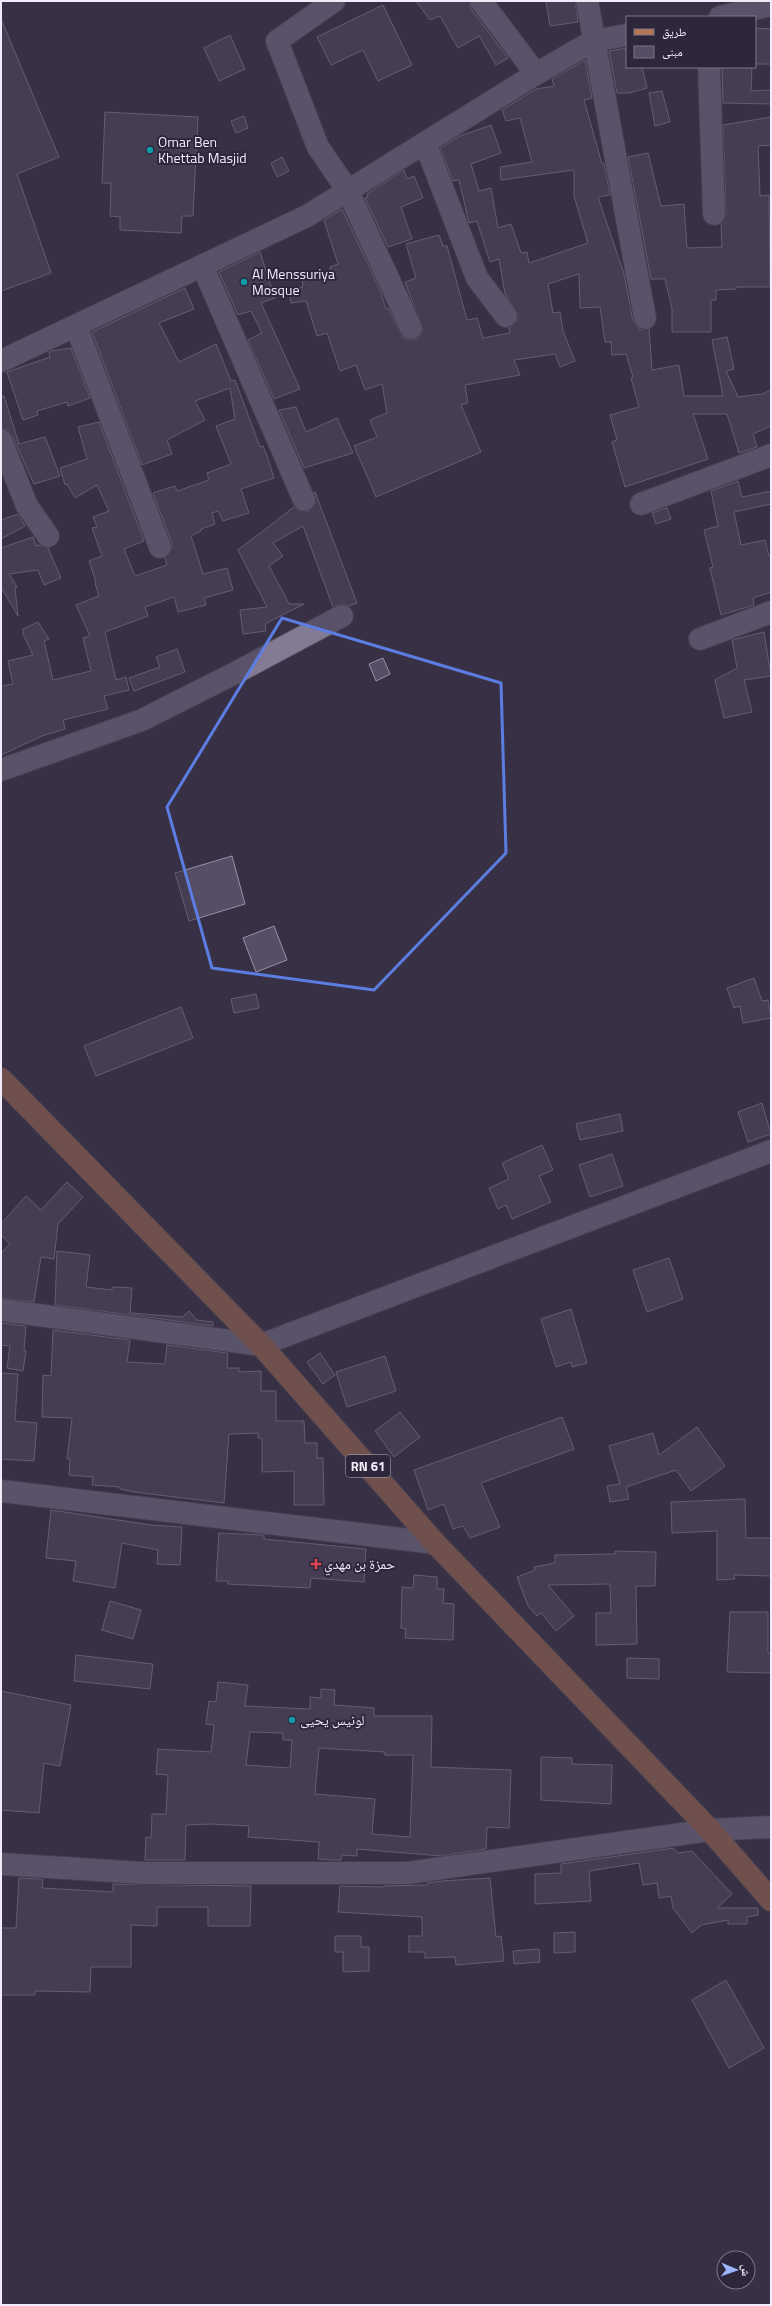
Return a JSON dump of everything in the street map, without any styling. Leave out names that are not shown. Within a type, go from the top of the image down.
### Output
[{"type":"main road","name":"RN 61","points":[[1,1079],[261,1345],[435,1543],[710,1830],[771,1900]]},
{"type":"street","points":[[334,1],[277,41],[318,147],[348,191],[410,328]]},
{"type":"street","points":[[481,1],[536,74]]},
{"type":"street","points":[[587,1],[593,41],[645,318]]},
{"type":"street","points":[[724,16],[771,5]]},
{"type":"street","points":[[1,361],[203,267],[307,216],[536,74],[593,41],[626,35]]},
{"type":"street","points":[[709,68],[714,214]]},
{"type":"street","points":[[425,143],[477,278],[506,316]]},
{"type":"street","points":[[203,267],[304,500]]},
{"type":"street","points":[[76,326],[160,547]]},
{"type":"street","points":[[1,440],[27,506],[48,536]]},
{"type":"street","points":[[641,504],[771,455]]},
{"type":"street","points":[[700,639],[771,612]]},
{"type":"street","points":[[1,770],[142,720],[237,672],[342,616]]},
{"type":"street","points":[[1,1310],[261,1345],[771,1151]]},
{"type":"street","points":[[1,1491],[435,1543]]},
{"type":"street","points":[[1,1864],[143,1874],[407,1873],[710,1830],[771,1827]]},
{"type":"highlighted area","points":[[282,618],[501,683],[506,853],[374,990],[212,968],[167,807]]},
{"type":"building","points":[[416,1],[469,1],[471,9],[508,58],[496,65],[479,36],[458,48],[440,16],[430,20]]},
{"type":"building","points":[[546,1],[575,1],[578,22],[550,26]]},
{"type":"building","points":[[383,5],[412,65],[378,81],[363,50],[331,65],[317,37]]},
{"type":"building","points":[[1,19],[59,157],[17,174],[51,273],[1,291]]},
{"type":"building","points":[[756,28],[771,29],[771,64],[756,64]]},
{"type":"building","points":[[230,35],[245,69],[219,81],[204,48]]},
{"type":"building","points":[[626,48],[626,68],[642,68],[647,88],[629,93],[617,93],[609,51]]},
{"type":"building","points":[[585,60],[592,98],[584,100],[602,164],[604,163],[610,195],[598,197],[624,274],[633,321],[640,330],[649,329],[652,370],[679,365],[684,396],[723,396],[712,340],[727,337],[734,369],[726,371],[738,397],[762,394],[771,390],[771,426],[753,434],[757,447],[739,453],[727,414],[693,414],[708,459],[625,487],[612,442],[617,440],[610,415],[639,407],[631,378],[633,377],[626,354],[612,355],[611,342],[605,342],[600,307],[580,308],[579,274],[548,284],[553,313],[560,312],[563,331],[575,361],[560,367],[555,354],[514,360],[520,375],[465,385],[468,403],[461,405],[481,452],[376,497],[354,446],[377,437],[370,420],[387,413],[382,384],[365,390],[356,365],[340,371],[327,333],[317,336],[306,301],[291,303],[289,290],[303,287],[302,277],[331,272],[330,267],[338,264],[324,220],[342,209],[380,290],[386,309],[388,308],[403,338],[409,340],[417,339],[421,335],[423,329],[405,282],[416,278],[406,244],[439,235],[443,246],[447,246],[467,320],[477,318],[483,338],[510,333],[509,328],[517,321],[518,314],[505,294],[499,259],[490,262],[477,221],[469,223],[459,180],[453,181],[440,148],[460,136],[491,125],[501,153],[471,164],[479,191],[491,188],[498,228],[511,224],[521,253],[527,252],[529,263],[588,243],[574,196],[574,170],[501,180],[500,167],[532,162],[520,118],[506,121],[502,110],[536,89],[554,86],[552,79]]},
{"type":"building","points":[[722,68],[752,68],[751,91],[771,90],[771,104],[723,103]]},
{"type":"building","points":[[662,91],[670,122],[655,126],[649,93]]},
{"type":"building","name":"Omar Ben Khettab Masjid","points":[[105,112],[198,117],[193,216],[182,216],[181,233],[120,230],[120,217],[110,216],[111,183],[102,183]]},
{"type":"building","points":[[244,116],[248,128],[236,133],[231,121]]},
{"type":"building","points":[[771,117],[771,145],[758,146],[760,196],[769,195],[770,287],[736,287],[736,289],[716,290],[716,300],[711,300],[711,332],[672,332],[672,309],[665,279],[651,279],[628,157],[648,153],[661,206],[684,204],[687,248],[722,247],[721,224],[726,214],[723,125]]},
{"type":"building","points":[[282,157],[289,171],[277,177],[271,163]]},
{"type":"building","points":[[404,170],[407,179],[414,176],[423,198],[401,207],[412,239],[388,247],[365,198],[368,197],[367,194]]},
{"type":"building","points":[[260,252],[275,298],[261,303],[300,389],[274,399],[248,340],[262,333],[251,311],[238,315],[219,272]]},
{"type":"building","points":[[185,288],[194,309],[159,323],[179,362],[216,344],[231,381],[235,380],[260,447],[263,446],[267,456],[274,478],[241,489],[249,513],[223,521],[218,511],[212,513],[215,524],[201,529],[201,531],[191,536],[203,574],[227,568],[233,590],[204,598],[206,605],[178,612],[174,597],[145,607],[148,616],[105,632],[116,680],[126,677],[129,690],[104,696],[108,709],[63,720],[65,729],[42,736],[1,755],[1,686],[13,684],[8,661],[33,655],[23,634],[23,629],[38,622],[49,639],[44,641],[53,680],[91,671],[83,638],[90,636],[76,605],[99,596],[89,561],[102,556],[92,528],[97,527],[93,517],[109,511],[97,485],[75,498],[67,484],[65,485],[60,468],[87,459],[78,427],[99,422],[144,541],[124,549],[135,576],[167,565],[165,558],[172,549],[172,543],[153,493],[175,486],[177,491],[209,480],[207,473],[231,464],[216,426],[235,419],[230,388],[195,401],[205,420],[167,440],[172,454],[142,465],[92,332]]},
{"type":"building","points":[[71,348],[90,398],[68,406],[67,402],[37,411],[38,415],[23,420],[7,372],[50,357],[49,352],[51,351]]},
{"type":"building","points":[[4,396],[19,444],[45,437],[60,476],[34,484],[12,435],[8,430],[1,428],[1,397]]},
{"type":"building","points":[[296,407],[306,432],[337,418],[353,453],[304,468],[279,410]]},
{"type":"building","points":[[738,481],[742,497],[771,491],[771,504],[734,512],[741,545],[765,540],[769,556],[771,555],[771,592],[753,598],[754,605],[721,615],[710,568],[713,567],[704,530],[718,526],[711,491]]},
{"type":"building","points":[[314,492],[357,603],[349,606],[342,604],[333,607],[303,526],[273,543],[283,556],[269,566],[289,604],[304,604],[265,624],[266,631],[243,634],[240,610],[267,607],[238,550],[294,507],[302,512],[309,511],[316,502]]},
{"type":"building","points":[[667,508],[671,519],[656,524],[652,513]]},
{"type":"building","points":[[18,514],[25,526],[1,539],[1,520]]},
{"type":"building","points":[[33,537],[36,546],[39,545],[48,548],[61,578],[44,585],[38,570],[9,574],[17,587],[15,588],[18,616],[1,587],[1,548]]},
{"type":"building","points":[[764,632],[771,676],[744,680],[752,712],[724,718],[715,680],[737,668],[732,640]]},
{"type":"building","points":[[177,649],[185,672],[134,691],[129,678],[160,667],[156,657]]},
{"type":"building","points":[[383,658],[390,674],[376,681],[369,664]]},
{"type":"building","points":[[232,856],[245,904],[189,921],[175,873]]},
{"type":"building","points":[[274,926],[287,960],[256,972],[243,938]]},
{"type":"building","points":[[754,978],[762,1001],[768,1000],[771,1018],[743,1023],[740,1006],[734,1008],[727,988]]},
{"type":"building","points":[[256,994],[259,1008],[234,1013],[231,999]]},
{"type":"building","points":[[181,1007],[193,1038],[96,1076],[84,1046]]},
{"type":"building","points":[[762,1103],[771,1134],[748,1142],[738,1112]]},
{"type":"building","points":[[620,1114],[623,1131],[580,1140],[576,1124]]},
{"type":"building","points":[[542,1145],[553,1170],[539,1176],[551,1202],[512,1219],[506,1205],[498,1209],[489,1188],[509,1179],[502,1163]]},
{"type":"building","points":[[612,1154],[623,1186],[590,1197],[579,1165]]},
{"type":"building","points":[[67,1182],[83,1197],[58,1224],[54,1259],[41,1257],[34,1302],[1,1298],[1,1253],[10,1244],[1,1235],[1,1224],[26,1196],[41,1210]]},
{"type":"building","points":[[57,1251],[90,1255],[86,1287],[112,1290],[112,1287],[132,1288],[130,1313],[182,1317],[189,1311],[197,1320],[213,1322],[213,1326],[55,1305]]},
{"type":"building","points":[[669,1258],[683,1299],[647,1312],[633,1270]]},
{"type":"building","points":[[571,1309],[587,1363],[572,1367],[571,1362],[556,1367],[541,1319]]},
{"type":"building","points":[[1,1323],[26,1326],[24,1351],[26,1351],[23,1371],[7,1368],[10,1346],[1,1345]]},
{"type":"building","points":[[53,1330],[130,1340],[127,1362],[165,1364],[167,1345],[228,1353],[227,1368],[239,1368],[239,1372],[261,1371],[261,1391],[276,1391],[276,1421],[304,1421],[305,1443],[317,1443],[317,1458],[323,1458],[324,1505],[294,1505],[294,1471],[262,1472],[262,1438],[258,1438],[258,1433],[229,1434],[224,1503],[134,1492],[120,1489],[120,1487],[92,1485],[93,1477],[69,1475],[70,1459],[67,1459],[72,1418],[42,1417],[43,1375],[51,1376]]},
{"type":"building","points":[[320,1353],[335,1375],[323,1384],[307,1362]]},
{"type":"building","points":[[385,1356],[396,1391],[347,1407],[336,1372]]},
{"type":"building","points":[[1,1373],[18,1374],[15,1421],[37,1423],[34,1461],[1,1459]]},
{"type":"building","points":[[400,1412],[420,1437],[394,1457],[375,1431]]},
{"type":"building","points":[[562,1417],[574,1449],[481,1483],[500,1527],[470,1538],[463,1526],[453,1529],[444,1504],[428,1510],[414,1470]]},
{"type":"building","points":[[697,1427],[725,1466],[691,1491],[676,1470],[626,1487],[629,1499],[610,1502],[607,1486],[620,1484],[609,1446],[653,1433],[659,1455]]},
{"type":"building","points":[[745,1499],[746,1538],[771,1538],[771,1576],[734,1575],[735,1579],[717,1580],[717,1531],[672,1533],[671,1502]]},
{"type":"building","points":[[51,1510],[151,1525],[182,1527],[180,1565],[157,1564],[158,1550],[122,1543],[115,1588],[73,1581],[76,1561],[46,1558]]},
{"type":"building","points":[[219,1533],[264,1535],[264,1539],[366,1549],[364,1582],[311,1578],[310,1588],[228,1584],[228,1581],[216,1581]]},
{"type":"building","points":[[615,1551],[656,1552],[655,1586],[636,1586],[637,1644],[596,1645],[596,1613],[611,1613],[610,1584],[548,1585],[574,1616],[556,1631],[541,1613],[537,1616],[528,1606],[517,1577],[535,1570],[534,1567],[555,1563],[555,1555],[615,1554]]},
{"type":"building","points":[[414,1575],[437,1577],[437,1589],[444,1589],[443,1603],[454,1604],[453,1640],[405,1638],[406,1629],[401,1628],[402,1587],[413,1588]]},
{"type":"building","points":[[110,1601],[141,1610],[133,1639],[102,1630]]},
{"type":"building","points":[[730,1612],[768,1612],[768,1653],[771,1653],[771,1673],[727,1672]]},
{"type":"building","points":[[76,1655],[153,1664],[150,1689],[74,1681]]},
{"type":"building","points":[[627,1658],[659,1659],[659,1679],[627,1678]]},
{"type":"building","points":[[218,1682],[248,1685],[245,1706],[310,1709],[310,1697],[321,1698],[321,1689],[335,1690],[334,1705],[374,1708],[374,1716],[432,1716],[431,1767],[511,1770],[509,1828],[487,1827],[486,1849],[441,1856],[357,1849],[357,1856],[342,1855],[341,1860],[334,1860],[318,1859],[319,1842],[248,1837],[249,1826],[211,1824],[186,1825],[185,1860],[145,1860],[146,1837],[151,1838],[152,1814],[166,1814],[168,1775],[156,1774],[158,1749],[211,1752],[214,1725],[206,1724],[209,1701],[216,1702]],"holes":[[[250,1732],[283,1733],[283,1740],[292,1740],[290,1768],[246,1765]],[[319,1748],[385,1752],[385,1755],[413,1755],[410,1837],[372,1834],[375,1799],[315,1794]]]},
{"type":"building","points":[[1,1691],[71,1705],[60,1766],[44,1763],[39,1813],[1,1810]]},
{"type":"building","points":[[541,1757],[572,1758],[572,1764],[612,1765],[611,1804],[541,1800]]},
{"type":"building","points":[[673,1848],[678,1853],[692,1851],[732,1894],[717,1908],[758,1908],[758,1915],[747,1917],[747,1924],[728,1924],[728,1920],[701,1925],[692,1933],[673,1908],[671,1896],[659,1898],[657,1883],[643,1885],[639,1863],[589,1871],[591,1901],[535,1904],[535,1874],[561,1873],[561,1864]]},
{"type":"building","points":[[19,1878],[43,1879],[42,1888],[113,1892],[113,1884],[251,1886],[250,1926],[208,1926],[208,1907],[157,1907],[157,1926],[131,1925],[131,1967],[91,1967],[90,1992],[35,1991],[35,1995],[1,1995],[1,1928],[16,1928]]},
{"type":"building","points":[[490,1878],[496,1937],[501,1936],[504,1961],[456,1965],[455,1957],[425,1958],[425,1952],[409,1952],[409,1936],[422,1936],[422,1917],[338,1912],[340,1886],[383,1887],[427,1885],[427,1883],[441,1881]]},
{"type":"building","points":[[575,1932],[575,1952],[554,1953],[554,1933]]},
{"type":"building","points":[[335,1936],[361,1936],[361,1947],[369,1947],[369,1971],[343,1972],[343,1952],[335,1952]]},
{"type":"building","points":[[539,1949],[540,1962],[514,1964],[513,1951]]},
{"type":"building","points":[[726,1980],[764,2048],[729,2068],[692,2000]]},
{"type":"place","name":"Omar Ben Khettab Masjid","points":[[150,150]]},
{"type":"place","name":"Al Menssuriya Mosque","points":[[244,282]]},
{"type":"place","name":"حمزة بن مهدي","points":[[316,1564]]},
{"type":"place","name":"لونيس يحيى","points":[[292,1720]]}]
